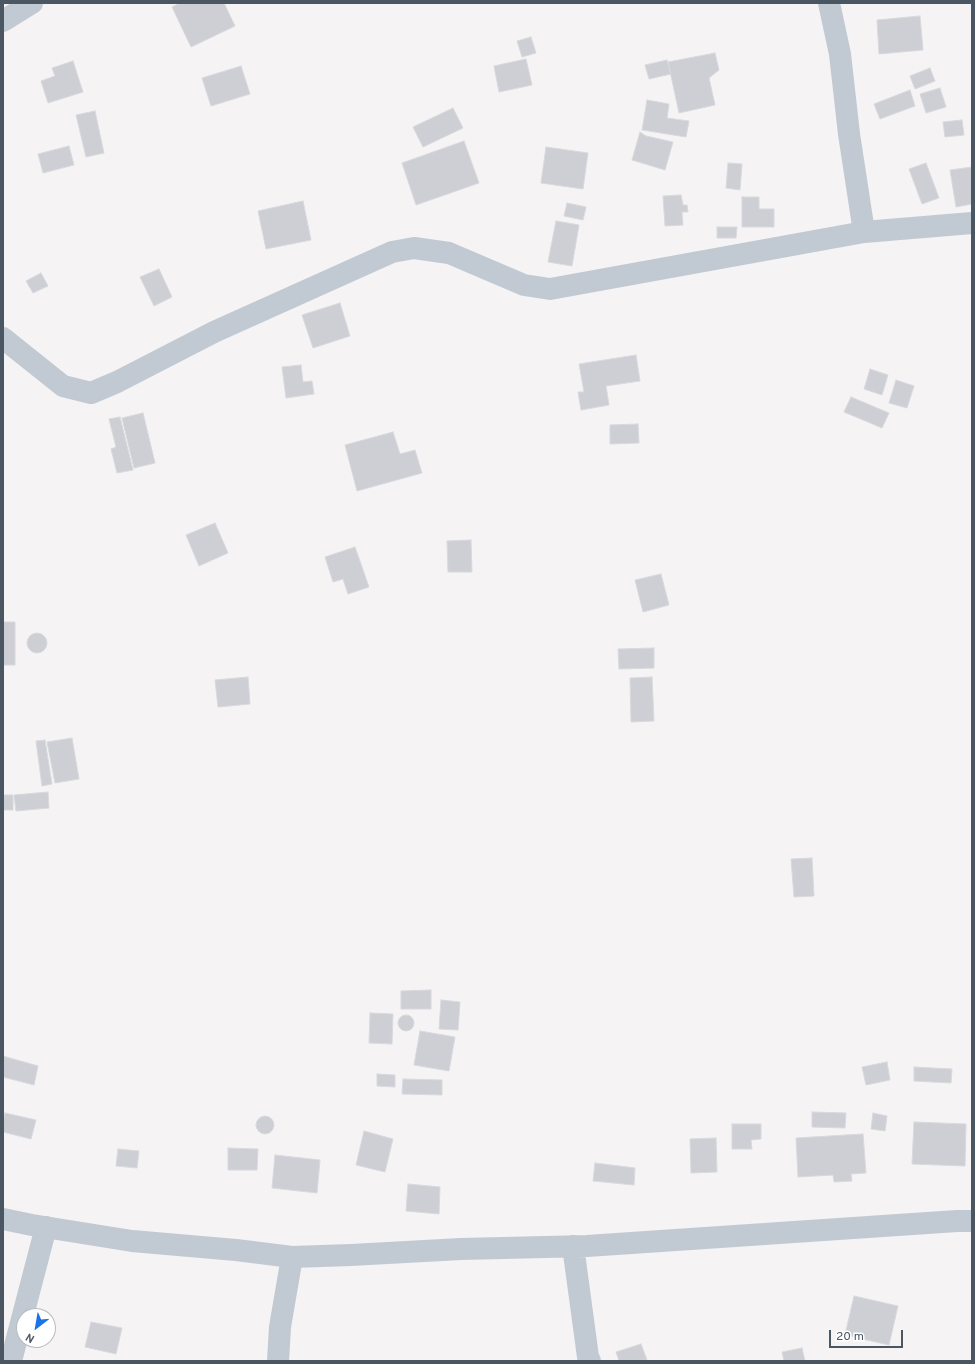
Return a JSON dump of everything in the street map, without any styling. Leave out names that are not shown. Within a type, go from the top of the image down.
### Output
[{"type":"street","points":[[829,3],[840,54],[849,134],[864,232]]},
{"type":"street","points":[[3,21],[30,4]]},
{"type":"street","points":[[3,338],[64,386],[91,393],[117,382],[214,332],[392,252],[414,248],[449,253],[524,285],[550,289],[864,232],[972,223]]},
{"type":"street","points":[[3,1219],[132,1241],[292,1256],[573,1246],[972,1221]]},
{"type":"street","points":[[11,1361],[46,1227]]},
{"type":"street","points":[[573,1246],[588,1356],[590,1361]]},
{"type":"street","points":[[278,1361],[280,1327],[292,1256]]},
{"type":"building","points":[[180,3],[224,3],[235,26],[191,47],[172,7]]},
{"type":"building","points":[[920,16],[923,50],[879,54],[877,20]]},
{"type":"building","points":[[531,37],[536,53],[522,57],[517,41]]},
{"type":"building","points":[[715,53],[719,70],[709,78],[715,105],[679,113],[668,62]]},
{"type":"building","points":[[526,59],[532,85],[499,92],[494,66]]},
{"type":"building","points":[[667,60],[671,74],[649,79],[645,65]]},
{"type":"building","points":[[73,61],[83,92],[48,103],[41,81],[55,76],[52,68]]},
{"type":"building","points":[[241,66],[250,94],[211,106],[202,78]]},
{"type":"building","points":[[930,68],[935,81],[915,89],[910,76]]},
{"type":"building","points":[[940,88],[946,107],[926,113],[920,94]]},
{"type":"building","points":[[910,90],[915,106],[880,119],[874,104]]},
{"type":"building","points":[[647,100],[669,104],[667,118],[689,121],[686,137],[642,130]]},
{"type":"building","points":[[453,108],[463,128],[423,147],[413,127]]},
{"type":"building","points":[[95,111],[104,153],[86,157],[76,115]]},
{"type":"building","points":[[962,120],[964,135],[945,137],[943,122]]},
{"type":"building","points":[[640,132],[646,136],[673,142],[665,170],[632,160]]},
{"type":"building","points":[[464,141],[479,183],[416,205],[402,163]]},
{"type":"building","points":[[69,146],[74,165],[43,173],[38,154]]},
{"type":"building","points":[[546,147],[588,153],[583,189],[541,183]]},
{"type":"building","points":[[728,163],[742,164],[740,190],[726,188]]},
{"type":"building","points":[[926,163],[939,198],[922,204],[909,169]]},
{"type":"building","points":[[972,167],[972,204],[956,207],[950,170]]},
{"type":"building","points":[[681,195],[683,205],[687,205],[688,212],[682,212],[683,225],[665,226],[663,196]]},
{"type":"building","points":[[742,197],[759,197],[759,209],[774,209],[774,227],[742,227]]},
{"type":"building","points":[[303,201],[311,240],[266,249],[258,211]]},
{"type":"building","points":[[567,203],[586,207],[583,220],[564,216]]},
{"type":"building","points":[[556,221],[579,225],[572,266],[548,262]]},
{"type":"building","points":[[717,227],[737,227],[736,238],[717,238]]},
{"type":"building","points":[[159,269],[172,297],[154,306],[140,277]]},
{"type":"building","points":[[41,273],[48,286],[33,293],[26,281]]},
{"type":"building","points":[[340,303],[350,336],[313,348],[302,315]]},
{"type":"building","points":[[636,355],[640,381],[606,386],[609,405],[581,410],[578,392],[584,392],[579,364]]},
{"type":"building","points":[[301,365],[303,382],[312,381],[314,394],[286,398],[282,367]]},
{"type":"building","points":[[870,369],[888,375],[882,395],[864,389]]},
{"type":"building","points":[[896,380],[914,386],[907,408],[889,403]]},
{"type":"building","points":[[851,397],[889,413],[882,428],[844,412]]},
{"type":"building","points":[[143,413],[155,463],[134,468],[122,418]]},
{"type":"building","points":[[120,417],[133,470],[117,473],[111,449],[116,447],[109,419]]},
{"type":"building","points":[[638,424],[639,443],[610,444],[610,425]]},
{"type":"building","points":[[393,432],[400,454],[415,450],[422,473],[357,491],[345,445]]},
{"type":"building","points":[[215,523],[228,553],[199,566],[186,535]]},
{"type":"building","points":[[471,540],[472,572],[448,572],[447,541]]},
{"type":"building","points":[[355,547],[369,587],[348,594],[343,579],[333,582],[325,557]]},
{"type":"building","points":[[661,574],[669,605],[643,612],[635,580]]},
{"type":"building","points":[[3,622],[15,622],[15,665],[3,665]]},
{"type":"building","points":[[37,633],[44,636],[47,643],[44,650],[37,653],[30,650],[27,643],[30,636]]},
{"type":"building","points":[[654,648],[654,668],[619,669],[618,649]]},
{"type":"building","points":[[248,677],[250,704],[218,707],[215,680]]},
{"type":"building","points":[[652,677],[654,721],[631,722],[630,678]]},
{"type":"building","points":[[72,738],[79,779],[55,783],[47,742]]},
{"type":"building","points":[[45,740],[52,784],[42,786],[36,741]]},
{"type":"building","points":[[48,792],[49,808],[16,811],[14,795]]},
{"type":"building","points":[[3,795],[13,795],[13,810],[3,810]]},
{"type":"building","points":[[812,858],[814,896],[794,897],[791,859]]},
{"type":"building","points":[[431,990],[431,1009],[401,1009],[401,991]]},
{"type":"building","points":[[441,1000],[460,1002],[458,1030],[439,1029]]},
{"type":"building","points":[[370,1013],[393,1014],[392,1044],[369,1043]]},
{"type":"building","points":[[406,1015],[413,1020],[414,1023],[409,1030],[406,1031],[399,1026],[398,1023],[403,1016]]},
{"type":"building","points":[[420,1031],[455,1037],[449,1071],[414,1065]]},
{"type":"building","points":[[3,1056],[38,1066],[34,1085],[3,1077]]},
{"type":"building","points":[[887,1062],[890,1080],[866,1085],[862,1067]]},
{"type":"building","points":[[914,1067],[952,1069],[951,1083],[914,1081]]},
{"type":"building","points":[[377,1074],[395,1075],[395,1087],[377,1086]]},
{"type":"building","points":[[403,1079],[442,1080],[442,1095],[402,1094]]},
{"type":"building","points":[[812,1112],[846,1113],[845,1128],[812,1127]]},
{"type":"building","points":[[5,1113],[36,1120],[31,1139],[3,1132]]},
{"type":"building","points":[[873,1113],[887,1116],[885,1131],[871,1129]]},
{"type":"building","points":[[265,1116],[271,1119],[274,1125],[271,1131],[265,1134],[259,1131],[256,1125],[259,1119]]},
{"type":"building","points":[[914,1122],[966,1124],[965,1166],[912,1164]]},
{"type":"building","points":[[732,1124],[761,1124],[761,1139],[751,1140],[752,1149],[732,1149]]},
{"type":"building","points":[[364,1131],[393,1139],[385,1172],[356,1165]]},
{"type":"building","points":[[863,1134],[866,1173],[851,1174],[852,1181],[834,1182],[833,1175],[798,1177],[796,1138]]},
{"type":"building","points":[[716,1138],[717,1172],[691,1173],[690,1139]]},
{"type":"building","points":[[228,1148],[258,1149],[257,1170],[228,1170]]},
{"type":"building","points":[[118,1149],[139,1151],[137,1168],[116,1166]]},
{"type":"building","points":[[275,1155],[320,1160],[317,1193],[272,1188]]},
{"type":"building","points":[[595,1163],[635,1168],[634,1185],[593,1181]]},
{"type":"building","points":[[408,1184],[440,1187],[439,1214],[406,1211]]},
{"type":"building","points":[[854,1296],[898,1306],[889,1345],[845,1335]]},
{"type":"building","points":[[91,1322],[122,1328],[116,1354],[85,1347]]},
{"type":"building","points":[[641,1344],[647,1360],[619,1361],[616,1352]]},
{"type":"building","points":[[802,1348],[805,1361],[784,1361],[782,1352]]}]
